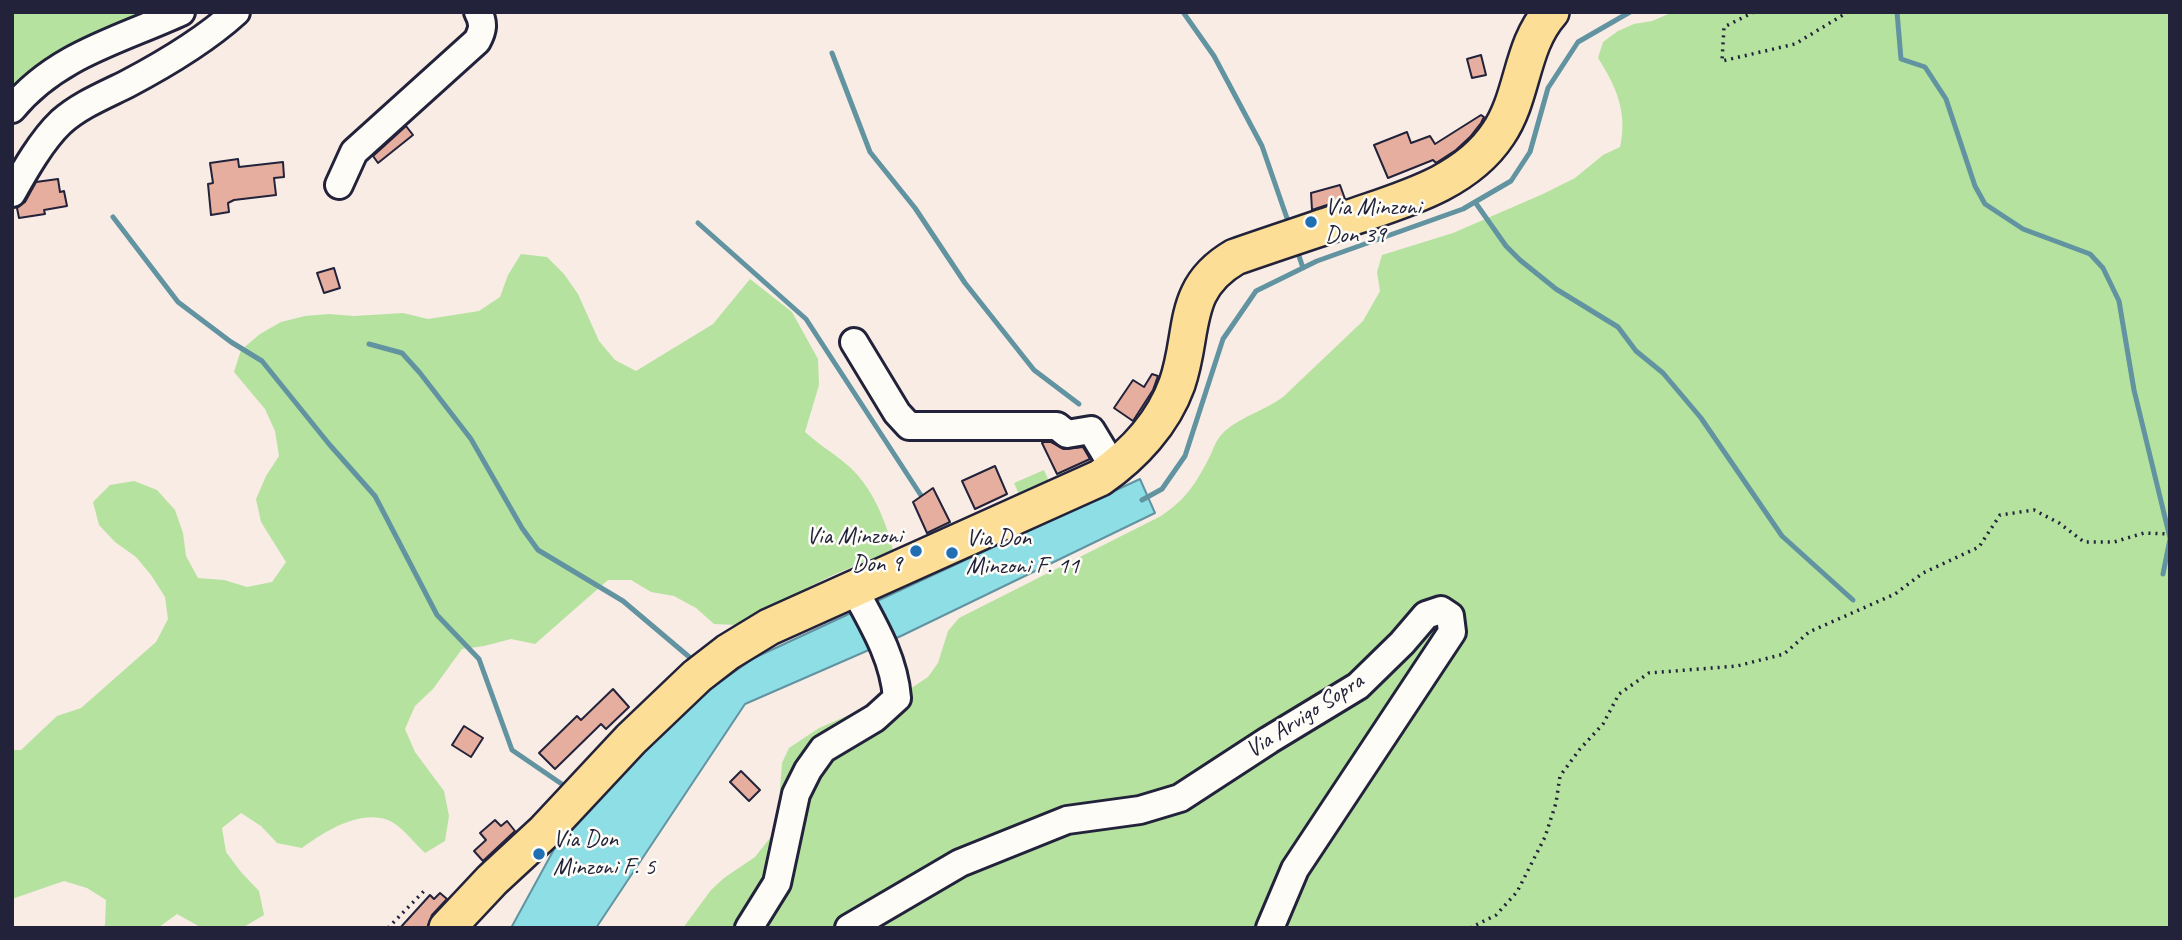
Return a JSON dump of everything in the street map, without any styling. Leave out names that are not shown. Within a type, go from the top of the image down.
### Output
[{"type":"main road","points":[[447,928],[492,880],[567,809],[631,738],[728,652],[769,627],[856,594],[1100,478],[1129,456],[1165,409],[1176,386],[1192,309],[1212,273],[1235,257],[1406,198],[1461,172],[1482,155],[1513,108],[1531,44],[1551,12]]},
{"type":"street","points":[[12,109],[27,90],[72,58],[181,12]]},
{"type":"street","points":[[12,193],[29,164],[60,123],[76,110],[155,69],[218,29],[236,12]]},
{"type":"street","points":[[339,185],[354,152],[477,41],[483,31],[478,12]]},
{"type":"street","points":[[854,342],[897,413],[909,426],[1057,426],[1067,434],[1091,430],[1114,468]]},
{"type":"street","points":[[749,928],[777,883],[796,794],[808,770],[823,749],[875,718],[897,698],[890,657],[856,594]]},
{"type":"street","name":"Via Arvigo Sopra","points":[[849,928],[960,863],[1031,834],[1067,820],[1140,810],[1180,798],[1359,686],[1426,615],[1441,610],[1450,616],[1452,632],[1295,869],[1270,928]]},
{"type":"path","points":[[1754,12],[1724,27],[1722,61],[1795,44],[1848,12]]},
{"type":"path","points":[[1470,928],[1496,915],[1517,892],[1545,836],[1556,803],[1560,776],[1603,724],[1619,694],[1650,673],[1737,666],[1784,654],[1809,632],[1895,594],[1923,573],[1979,547],[2000,515],[2034,510],[2059,523],[2084,542],[2114,542],[2144,533],[2170,534]]},
{"type":"path","points":[[388,928],[425,890]]},
{"type":"green space","points":[[12,12],[159,12],[57,53],[35,67],[12,98]]},
{"type":"green space","points":[[1673,12],[2170,12],[2170,928],[683,928],[711,890],[755,857],[777,829],[782,763],[789,748],[819,728],[913,687],[928,677],[938,663],[948,631],[959,618],[1170,510],[1194,484],[1216,442],[1228,428],[1283,397],[1363,321],[1380,291],[1377,272],[1382,255],[1453,233],[1543,194],[1575,178],[1603,155],[1620,147],[1622,123],[1619,100],[1598,58],[1603,42],[1634,24],[1652,21]]},
{"type":"green space","points":[[521,254],[547,257],[564,274],[578,294],[599,341],[615,360],[636,371],[713,324],[750,279],[792,312],[818,359],[819,385],[805,432],[854,471],[870,491],[886,526],[893,550],[833,575],[737,625],[714,624],[696,608],[674,596],[651,592],[631,580],[608,580],[535,644],[511,639],[462,649],[433,689],[415,706],[405,729],[415,752],[444,791],[449,816],[445,841],[425,853],[393,822],[366,817],[331,829],[302,848],[277,843],[261,826],[241,813],[222,828],[226,852],[259,891],[264,915],[242,928],[202,928],[177,914],[158,928],[103,928],[106,900],[87,888],[64,881],[12,899],[12,750],[21,750],[57,716],[81,708],[156,642],[168,619],[165,597],[151,575],[136,557],[115,542],[99,525],[93,502],[110,485],[134,481],[157,490],[175,510],[183,533],[186,556],[198,578],[224,580],[247,587],[272,582],[286,562],[261,522],[256,499],[279,456],[275,431],[265,409],[234,372],[241,350],[260,334],[281,322],[305,316],[403,313],[428,319],[479,311],[500,297],[508,275]]},
{"type":"green space","points":[[1044,470],[1051,486],[1021,499],[1014,483]]},
{"type":"water","points":[[1140,479],[1155,513],[901,636],[745,704],[596,928],[511,928],[558,842],[645,747],[700,696],[754,658]]},
{"type":"building","points":[[1481,55],[1486,75],[1472,78],[1467,59]]},
{"type":"building","points":[[1481,115],[1484,117],[1481,123],[1456,150],[1436,163],[1433,160],[1388,178],[1374,145],[1407,132],[1411,143],[1430,136],[1435,144]]},
{"type":"building","points":[[406,126],[413,135],[378,163],[373,156]]},
{"type":"building","points":[[238,159],[239,167],[283,162],[284,177],[274,178],[276,195],[234,200],[228,203],[229,212],[211,215],[208,184],[213,183],[210,163]]},
{"type":"building","points":[[58,179],[60,192],[64,191],[67,206],[44,210],[45,214],[19,218],[17,208],[25,202],[36,182]]},
{"type":"building","points":[[1340,185],[1345,199],[1312,210],[1311,193]]},
{"type":"building","points":[[334,268],[340,288],[324,293],[317,273]]},
{"type":"building","points":[[1152,374],[1158,376],[1153,390],[1133,421],[1114,408],[1133,380],[1144,387]]},
{"type":"building","points":[[1051,442],[1064,449],[1083,447],[1090,459],[1057,474],[1042,443]]},
{"type":"building","points":[[995,466],[1007,494],[975,509],[962,481]]},
{"type":"building","points":[[933,488],[950,522],[927,533],[913,502]]},
{"type":"building","points":[[613,689],[629,707],[606,729],[601,724],[555,769],[539,753],[577,716],[581,720]]},
{"type":"building","points":[[464,726],[483,738],[471,757],[452,745]]},
{"type":"building","points":[[741,771],[760,790],[749,801],[730,782]]},
{"type":"building","points":[[495,820],[501,826],[507,821],[515,831],[483,861],[474,851],[486,840],[480,833]]},
{"type":"building","points":[[440,893],[447,899],[432,915],[427,928],[400,928],[430,895],[434,899]]},
{"type":"waterway","points":[[1183,12],[1214,56],[1262,146],[1289,224]]},
{"type":"waterway","points":[[1142,500],[1162,489],[1185,456],[1223,339],[1256,291],[1317,261],[1463,209],[1511,181],[1530,152],[1548,88],[1578,42],[1630,12]]},
{"type":"waterway","points":[[1897,12],[1901,59],[1925,67],[1946,99],[1975,186],[1985,204],[2023,229],[2090,254],[2103,268],[2119,301],[2134,390],[2170,538]]},
{"type":"waterway","points":[[832,53],[870,152],[915,208],[965,283],[1034,370],[1079,404]]},
{"type":"waterway","points":[[1475,202],[1506,246],[1520,260],[1556,289],[1618,327],[1636,351],[1663,373],[1701,418],[1782,536],[1853,600]]},
{"type":"waterway","points":[[113,217],[178,302],[231,342],[262,361],[375,496],[437,615],[479,659],[512,750],[569,789]]},
{"type":"waterway","points":[[698,223],[806,319],[924,500]]},
{"type":"waterway","points":[[1296,247],[1303,268]]},
{"type":"waterway","points":[[369,344],[402,353],[420,373],[471,439],[522,528],[538,550],[623,601],[694,661]]},
{"type":"waterway","points":[[2163,574],[2170,539]]},
{"type":"place","name":"Via Minzoni Don 39","points":[[1311,222]]},
{"type":"place","name":"Via Minzoni Don 9","points":[[916,551]]},
{"type":"place","name":"Via Don Minzoni F. 11","points":[[952,553]]},
{"type":"place","name":"Via Don Minzoni F. 5","points":[[539,854]]}]
